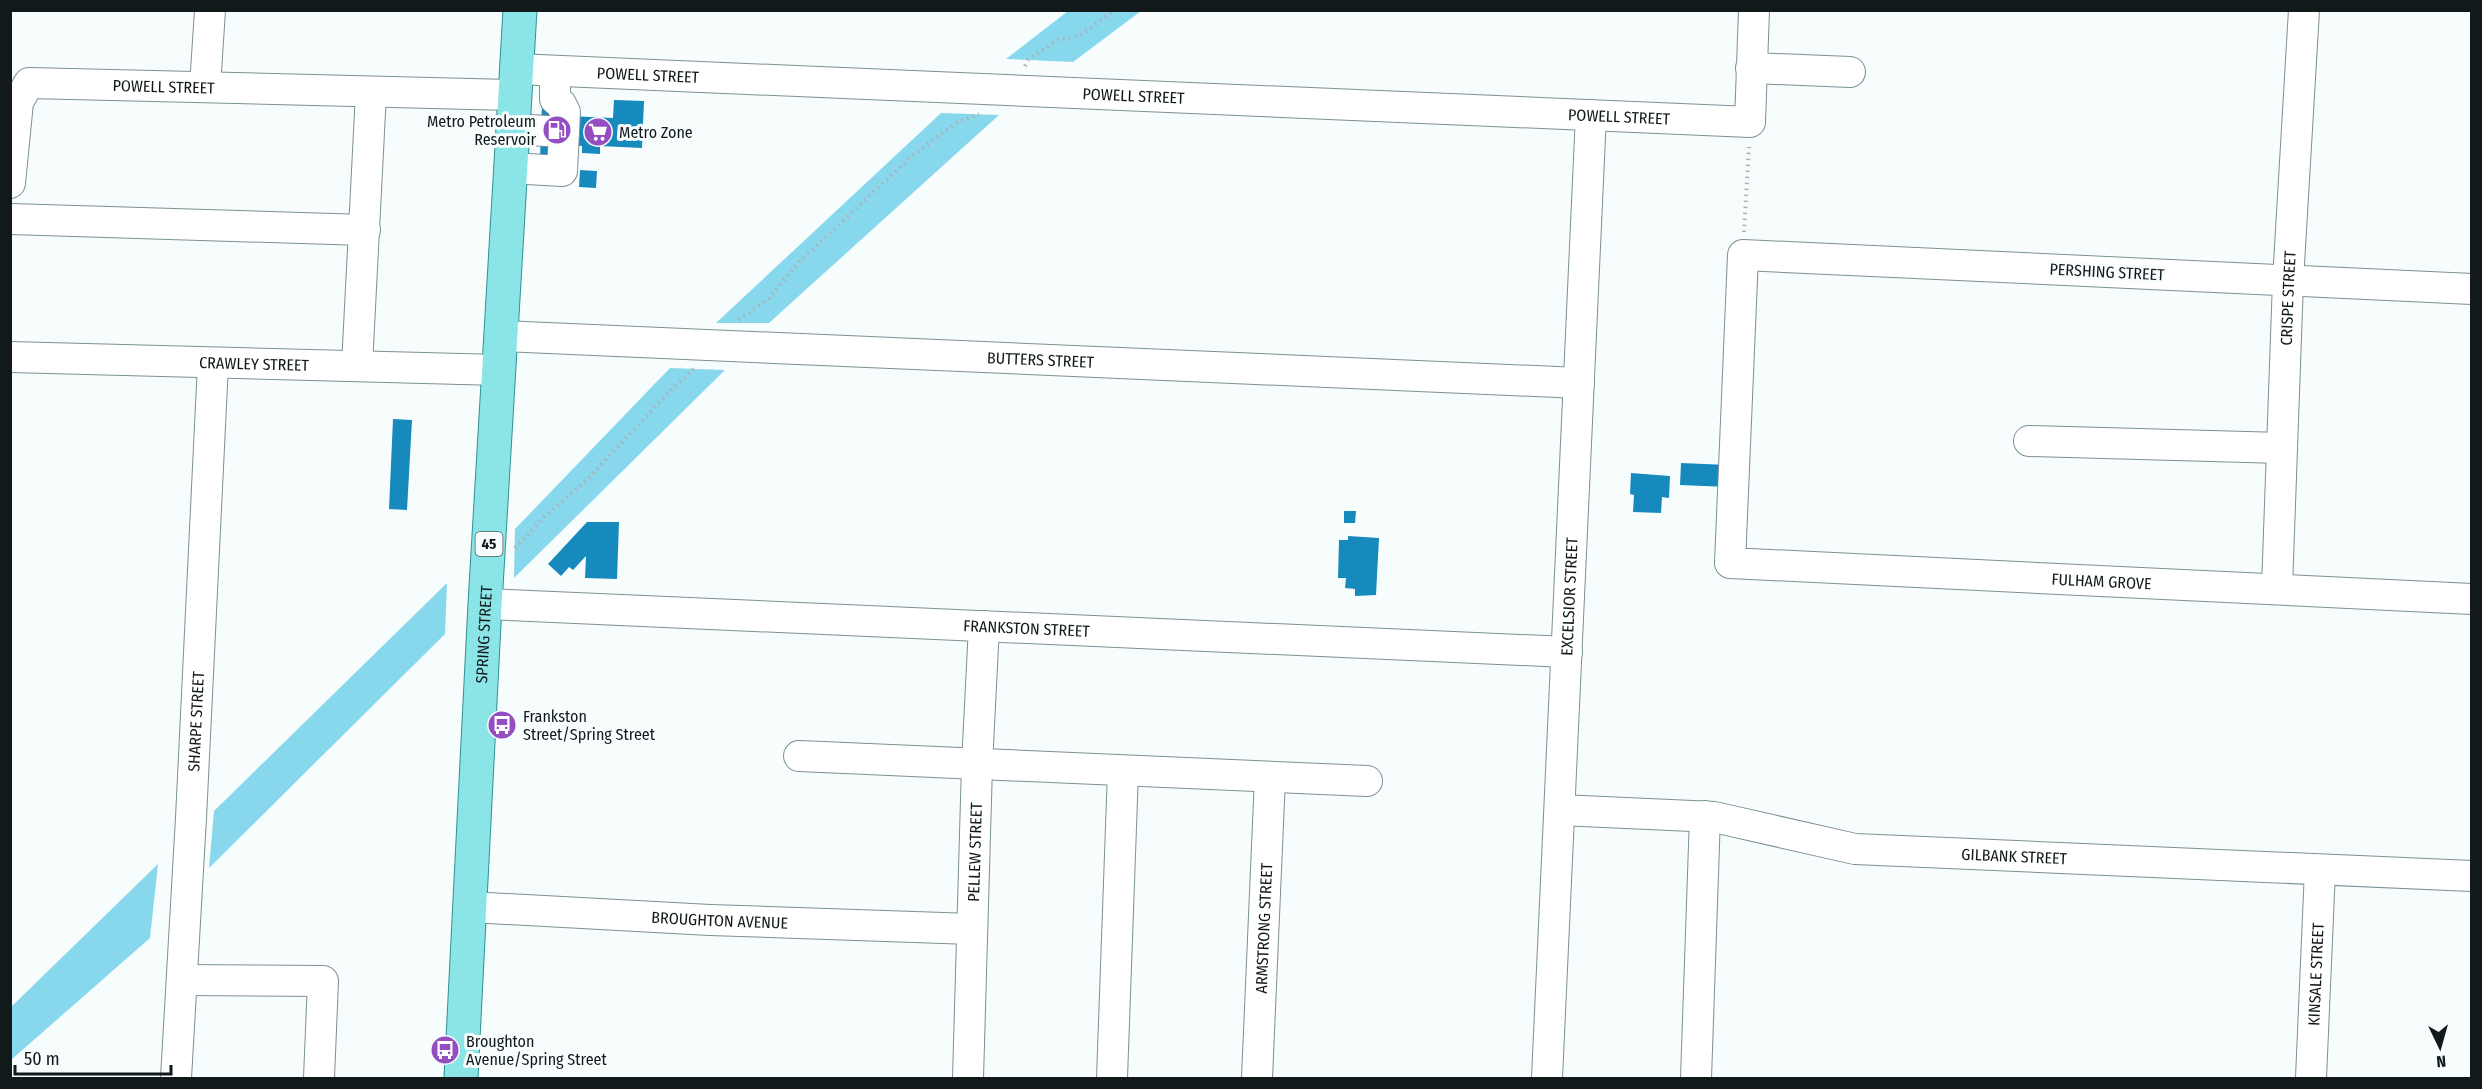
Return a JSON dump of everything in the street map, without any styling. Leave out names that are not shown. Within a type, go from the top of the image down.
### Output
[{"type":"main road","name":"SPRING STREET","points":[[461,1078],[485,604],[520,10]]},
{"type":"street","points":[[205,87],[210,10]]},
{"type":"street","points":[[1750,122],[1754,10]]},
{"type":"street","name":"CRISPE STREET","points":[[2277,588],[2288,280],[2304,10]]},
{"type":"street","points":[[1751,68],[1850,72]]},
{"type":"street","points":[[510,168],[562,171],[564,108],[555,99],[555,71]]},
{"type":"street","name":"POWELL STREET","points":[[10,183],[18,102],[29,83],[371,93],[515,82],[555,71],[1750,122]]},
{"type":"street","points":[[357,366],[371,93]]},
{"type":"street","name":"EXCELSIOR STREET","points":[[1547,1078],[1591,115]]},
{"type":"street","points":[[512,129],[564,132]]},
{"type":"street","points":[[10,219],[364,230]]},
{"type":"street","name":"PERSHING STREET","points":[[1743,255],[2472,289]]},
{"type":"street","name":"FULHAM GROVE","points":[[1743,255],[1730,563],[2472,599]]},
{"type":"street","name":"BUTTERS STREET","points":[[501,336],[1579,383]]},
{"type":"street","name":"CRAWLEY STREET","points":[[10,357],[499,370]]},
{"type":"street","name":"SHARPE STREET","points":[[176,1078],[213,364]]},
{"type":"street","points":[[2029,441],[2282,448]]},
{"type":"street","name":"FRANKSTON STREET","points":[[485,604],[1567,652]]},
{"type":"street","name":"PELLEW STREET","points":[[969,1078],[977,765],[984,626]]},
{"type":"street","points":[[798,756],[1367,781]]},
{"type":"street","points":[[1112,1078],[1123,771]]},
{"type":"street","name":"ARMSTRONG STREET","points":[[1257,1078],[1270,777]]},
{"type":"street","name":"GILBANK STREET","points":[[1560,810],[1705,816],[1855,849],[2472,876]]},
{"type":"street","points":[[1696,1078],[1705,816]]},
{"type":"street","name":"KINSALE STREET","points":[[2311,1078],[2320,870]]},
{"type":"street","name":"BROUGHTON AVENUE","points":[[470,907],[710,920],[972,929]]},
{"type":"street","points":[[182,980],[323,981],[319,1078]]},
{"type":"path","points":[[735,326],[769,298],[800,261],[912,156],[957,122],[980,114],[981,99],[1018,79],[1028,60],[1058,40],[1079,36],[1115,10]]},
{"type":"path","points":[[1743,255],[1750,122]]},
{"type":"path","points":[[509,552],[544,517],[587,480],[660,401],[698,367]]},
{"type":"shaded area","points":[[1068,11],[1141,11],[1073,62],[1006,59]]},
{"type":"shaded area","points":[[941,113],[999,115],[769,323],[716,323]]},
{"type":"shaded area","points":[[670,368],[725,370],[514,578],[515,529]]},
{"type":"shaded area","points":[[447,583],[445,634],[209,868],[214,811]]},
{"type":"shaded area","points":[[158,864],[150,938],[11,1060],[11,1007]]},
{"type":"building","points":[[614,100],[644,101],[642,148],[600,146],[600,154],[582,153],[582,146],[568,145],[567,159],[540,158],[542,104],[569,116],[613,118]]},
{"type":"building","points":[[580,170],[597,171],[596,188],[579,187]]},
{"type":"building","points":[[393,419],[412,420],[407,510],[389,509]]},
{"type":"building","points":[[1681,463],[1728,465],[1728,487],[1680,485]]},
{"type":"building","points":[[1631,473],[1670,476],[1669,498],[1662,497],[1661,513],[1633,512],[1634,495],[1630,494]]},
{"type":"building","points":[[1344,511],[1356,511],[1355,523],[1344,523]]},
{"type":"building","points":[[587,522],[619,522],[617,579],[585,578],[586,556],[573,570],[569,567],[561,576],[548,564]]},
{"type":"building","points":[[1348,536],[1379,538],[1376,595],[1355,596],[1355,589],[1345,588],[1346,578],[1338,578],[1339,540],[1348,540]]},
{"type":"place","name":"Metro Petroleum Reservoir","points":[[557,130]]},
{"type":"place","name":"Metro Zone","points":[[598,132]]},
{"type":"place","name":"Frankston Street/Spring Street","points":[[502,725]]},
{"type":"place","name":"Broughton Avenue/Spring Street","points":[[445,1050]]}]
